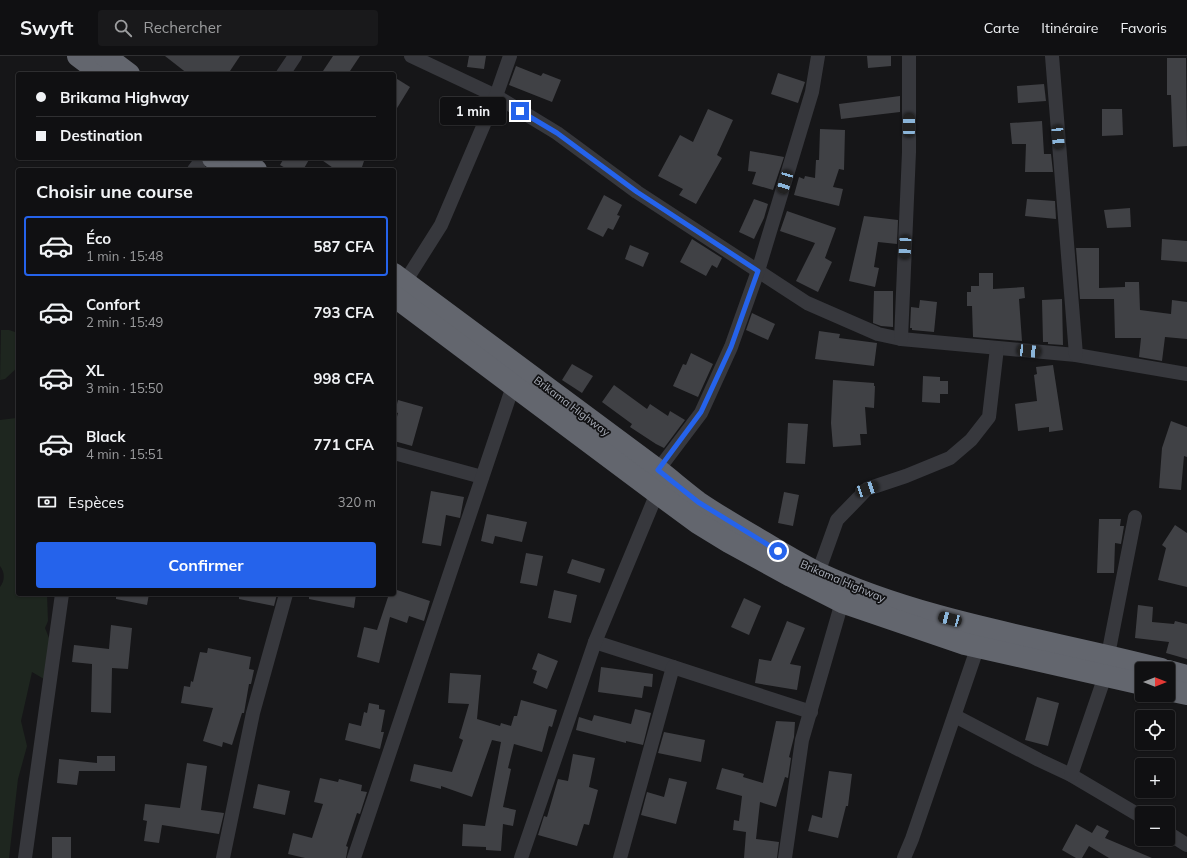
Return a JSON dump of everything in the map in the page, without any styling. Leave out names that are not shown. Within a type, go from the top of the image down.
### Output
[{"type":"highway","points":[[78,56],[99,72]]},
{"type":"highway","points":[[105,56],[126,72]]},
{"type":"highway","points":[[216,160],[226,168]]},
{"type":"highway","points":[[243,160],[253,168]]},
{"type":"highway","name":"Brikama Highway","points":[[398,284],[513,386],[657,493],[698,523],[791,576],[842,602],[965,644],[1107,665],[1135,667]]},
{"type":"highway","name":"Brikama Highway","points":[[398,284],[658,470],[698,502],[783,554],[818,573],[920,611],[980,627],[1107,665],[1135,680]]},
{"type":"highway","points":[[1175,672],[1187,675]]},
{"type":"highway","points":[[1175,691],[1187,694]]},
{"type":"street","points":[[284,72],[295,56]]},
{"type":"street","points":[[411,56],[496,96],[557,133],[637,192],[807,303],[878,334],[900,339],[1076,355],[1187,374]]},
{"type":"street","points":[[398,284],[440,225],[496,96],[510,56]]},
{"type":"street","points":[[658,470],[701,412],[731,347],[758,271],[812,92],[818,56]]},
{"type":"street","points":[[900,339],[909,152],[909,56]]},
{"type":"street","points":[[1052,56],[1076,355]]},
{"type":"street","points":[[818,573],[837,520],[867,489],[906,476],[950,458],[971,440],[989,417],[997,348]]},
{"type":"street","points":[[354,858],[513,386]]},
{"type":"street","points":[[396,454],[482,477]]},
{"type":"street","points":[[520,858],[595,642],[657,493]]},
{"type":"street","points":[[1071,775],[1107,665],[1135,517]]},
{"type":"street","points":[[25,858],[62,596]]},
{"type":"street","points":[[223,858],[253,713],[285,596]]},
{"type":"street","points":[[785,858],[802,740],[842,602]]},
{"type":"street","points":[[595,642],[810,712]]},
{"type":"street","points":[[904,858],[955,716],[978,646]]},
{"type":"street","points":[[620,858],[673,667]]},
{"type":"street","points":[[955,716],[1071,775],[1135,813]]},
{"type":"street","points":[[1175,837],[1187,844]]},
{"type":"shaded area","points":[[1,330],[9,330],[16,332],[16,369],[5,379],[0,380]]},
{"type":"shaded area","points":[[16,418],[16,596],[47,596],[48,621],[45,628],[51,643],[44,679],[32,672],[21,721],[27,746],[18,779],[9,858],[0,858],[0,587],[4,576],[0,566],[0,420]]},
{"type":"building","points":[[165,56],[240,56],[229,72],[185,72]]},
{"type":"building","points":[[333,56],[360,56],[349,72],[322,72]]},
{"type":"building","points":[[469,56],[486,56],[484,69],[467,67]]},
{"type":"building","points":[[867,56],[891,56],[891,66],[868,68]]},
{"type":"building","points":[[1167,58],[1186,58],[1187,146],[1173,147],[1171,95],[1167,95]]},
{"type":"building","points":[[516,66],[541,76],[543,73],[561,80],[552,102],[509,85]]},
{"type":"building","points":[[778,73],[805,82],[798,103],[771,94]]},
{"type":"building","points":[[396,78],[410,87],[396,110]]},
{"type":"building","points":[[1044,84],[1046,101],[1018,103],[1017,86]]},
{"type":"building","points":[[900,96],[900,112],[841,119],[839,104]]},
{"type":"building","points":[[708,109],[733,120],[717,155],[722,158],[696,204],[679,195],[683,189],[658,176],[680,135],[693,142]]},
{"type":"building","points":[[1102,109],[1122,109],[1123,135],[1102,136]]},
{"type":"building","points":[[1042,121],[1044,154],[1051,154],[1053,172],[1025,172],[1026,144],[1012,144],[1010,123]]},
{"type":"building","points":[[820,129],[845,130],[844,170],[839,169],[833,187],[843,189],[839,206],[794,195],[799,177],[804,179],[805,176],[815,178],[816,160],[819,160]]},
{"type":"building","points":[[750,151],[784,157],[773,190],[752,184],[756,172],[748,171]]},
{"type":"building","points":[[283,160],[309,160],[304,168],[285,168],[280,165]]},
{"type":"building","points":[[322,160],[364,160],[362,168],[333,168]]},
{"type":"building","points":[[604,195],[622,205],[617,215],[620,216],[613,230],[608,228],[603,237],[587,229]]},
{"type":"building","points":[[754,199],[768,204],[764,218],[754,239],[739,232]]},
{"type":"building","points":[[1027,199],[1055,201],[1056,219],[1025,216]]},
{"type":"building","points":[[1130,208],[1131,227],[1107,228],[1104,210]]},
{"type":"building","points":[[787,211],[836,228],[825,258],[832,262],[818,292],[796,281],[815,243],[780,231]]},
{"type":"building","points":[[864,216],[898,220],[897,244],[878,242],[874,267],[879,268],[875,287],[849,281]]},
{"type":"building","points":[[692,239],[722,258],[717,268],[712,265],[706,276],[680,262]]},
{"type":"building","points":[[1162,239],[1187,241],[1187,262],[1161,260]]},
{"type":"building","points":[[630,245],[649,253],[643,267],[625,259]]},
{"type":"building","points":[[1076,248],[1099,248],[1099,288],[1125,287],[1125,282],[1139,282],[1140,310],[1171,314],[1172,300],[1187,302],[1187,339],[1165,337],[1162,361],[1139,357],[1141,338],[1115,338],[1114,299],[1080,299]]},
{"type":"building","points":[[979,273],[993,273],[993,289],[1024,287],[1025,298],[1019,299],[1022,341],[973,337],[972,306],[967,306],[967,292],[971,292],[971,286],[979,286]]},
{"type":"building","points":[[874,291],[893,291],[893,327],[881,326],[873,323]]},
{"type":"building","points":[[1062,299],[1063,345],[1048,344],[1048,342],[1043,342],[1042,300]]},
{"type":"building","points":[[920,300],[937,302],[934,332],[912,330],[912,328],[910,328],[911,307],[919,308]]},
{"type":"building","points":[[752,313],[775,324],[768,340],[746,330]]},
{"type":"building","points":[[819,331],[840,334],[839,338],[877,343],[874,366],[815,359]]},
{"type":"building","points":[[691,353],[713,364],[698,397],[673,386],[683,364],[686,365]]},
{"type":"building","points":[[572,364],[593,376],[582,393],[562,380]]},
{"type":"building","points":[[1053,365],[1063,430],[1049,432],[1049,427],[1018,431],[1015,404],[1037,401],[1034,375],[1037,374],[1036,367]]},
{"type":"building","points":[[923,376],[940,377],[940,381],[948,381],[948,394],[940,394],[940,403],[922,402]]},
{"type":"building","points":[[833,380],[874,383],[874,408],[865,407],[867,434],[860,434],[861,445],[833,447],[831,423]]},
{"type":"building","points":[[614,385],[647,409],[650,404],[668,416],[670,411],[685,420],[664,448],[630,427],[632,424],[602,402]]},
{"type":"building","points":[[398,400],[423,407],[412,446],[396,442],[396,420],[398,413],[396,412]]},
{"type":"building","points":[[1171,421],[1187,427],[1187,457],[1184,456],[1181,490],[1159,488],[1162,448]]},
{"type":"building","points":[[788,423],[808,424],[805,464],[786,463]]},
{"type":"building","points":[[431,491],[464,497],[460,518],[446,515],[441,546],[422,543]]},
{"type":"building","points":[[784,492],[799,495],[793,526],[778,523]]},
{"type":"building","points":[[487,514],[527,522],[522,542],[495,536],[493,544],[481,541]]},
{"type":"building","points":[[1099,519],[1121,519],[1120,526],[1124,526],[1121,544],[1115,543],[1114,573],[1097,573]]},
{"type":"building","points":[[1175,525],[1187,533],[1187,587],[1158,580],[1166,548],[1162,545]]},
{"type":"building","points":[[526,553],[543,556],[537,586],[520,583]]},
{"type":"building","points":[[572,559],[605,569],[600,583],[567,573]]},
{"type":"building","points":[[396,590],[430,601],[424,621],[409,616],[407,623],[390,617],[379,663],[357,657],[364,627],[377,630],[388,596],[396,596]]},
{"type":"building","points":[[554,590],[577,595],[571,623],[548,618]]},
{"type":"building","points":[[116,596],[149,596],[147,605],[116,599]]},
{"type":"building","points":[[239,596],[276,596],[274,606],[239,599]]},
{"type":"building","points":[[309,596],[356,596],[354,608],[309,599]]},
{"type":"building","points":[[744,598],[761,606],[749,635],[731,627]]},
{"type":"building","points":[[1138,605],[1153,607],[1152,622],[1174,624],[1175,621],[1187,624],[1187,659],[1166,653],[1169,642],[1135,638]]},
{"type":"building","points":[[787,621],[805,628],[790,664],[801,666],[797,690],[755,683],[759,659],[771,661]]},
{"type":"building","points":[[111,625],[132,628],[128,669],[112,668],[111,713],[91,712],[92,664],[72,662],[74,645],[109,649]]},
{"type":"building","points":[[208,648],[251,657],[249,669],[254,670],[251,684],[249,684],[244,713],[242,713],[232,745],[223,742],[222,747],[203,741],[213,708],[181,703],[184,686],[190,687],[191,681],[193,682],[200,652],[207,653]]},
{"type":"building","points":[[538,653],[558,661],[547,689],[533,683],[537,671],[532,669]]},
{"type":"building","points":[[601,667],[653,674],[652,687],[644,686],[642,698],[598,692]]},
{"type":"building","points":[[450,673],[481,675],[477,719],[500,726],[501,723],[511,726],[514,716],[517,716],[521,700],[557,710],[552,727],[549,726],[542,752],[514,744],[508,768],[511,769],[503,807],[516,810],[513,826],[503,824],[501,851],[486,850],[486,847],[462,846],[463,824],[485,826],[501,742],[492,740],[472,797],[441,786],[441,789],[410,781],[414,764],[452,772],[463,740],[459,738],[469,704],[448,703]]},
{"type":"building","points":[[1037,697],[1059,703],[1048,746],[1025,740]]},
{"type":"building","points":[[369,703],[379,705],[379,709],[385,710],[381,732],[384,732],[380,749],[345,740],[349,723],[361,726],[364,712],[367,713]]},
{"type":"building","points":[[635,709],[651,713],[643,745],[626,741],[626,743],[576,730],[579,717],[592,721],[594,715],[631,724]]},
{"type":"building","points":[[776,721],[795,722],[794,737],[789,757],[791,758],[788,778],[785,777],[776,807],[760,802],[756,839],[779,842],[777,858],[744,858],[746,832],[733,830],[734,820],[739,821],[742,796],[716,789],[722,768],[744,774],[743,777],[763,783]]},
{"type":"building","points":[[664,732],[705,740],[701,762],[658,753]]},
{"type":"building","points":[[573,754],[595,758],[589,787],[598,790],[589,825],[584,824],[577,846],[538,835],[544,816],[547,817],[558,779],[568,781]]},
{"type":"building","points":[[97,756],[115,756],[115,771],[79,771],[77,785],[57,783],[59,759],[97,763]]},
{"type":"building","points":[[187,763],[207,766],[201,810],[224,813],[219,834],[162,825],[159,843],[144,841],[147,821],[143,820],[145,804],[180,808]]},
{"type":"building","points":[[829,771],[852,774],[848,806],[846,806],[838,838],[808,831],[812,815],[822,818]]},
{"type":"building","points":[[320,778],[338,782],[339,779],[362,785],[361,791],[367,792],[360,814],[357,813],[346,846],[348,847],[346,858],[305,858],[288,854],[293,833],[312,838],[323,804],[314,802]]},
{"type":"building","points":[[669,778],[687,782],[676,824],[641,815],[647,792],[664,797]]},
{"type":"building","points":[[258,784],[290,791],[285,815],[253,808]]},
{"type":"building","points":[[1076,824],[1092,833],[1097,825],[1109,831],[1105,838],[1152,858],[1109,858],[1089,846],[1082,858],[1076,858],[1062,850]]},
{"type":"building","points":[[52,837],[71,837],[71,858],[52,858]]},
{"type":"route","points":[[520,111],[557,133],[637,192],[758,271],[731,347],[701,412],[658,470],[698,502],[778,551]]}]
